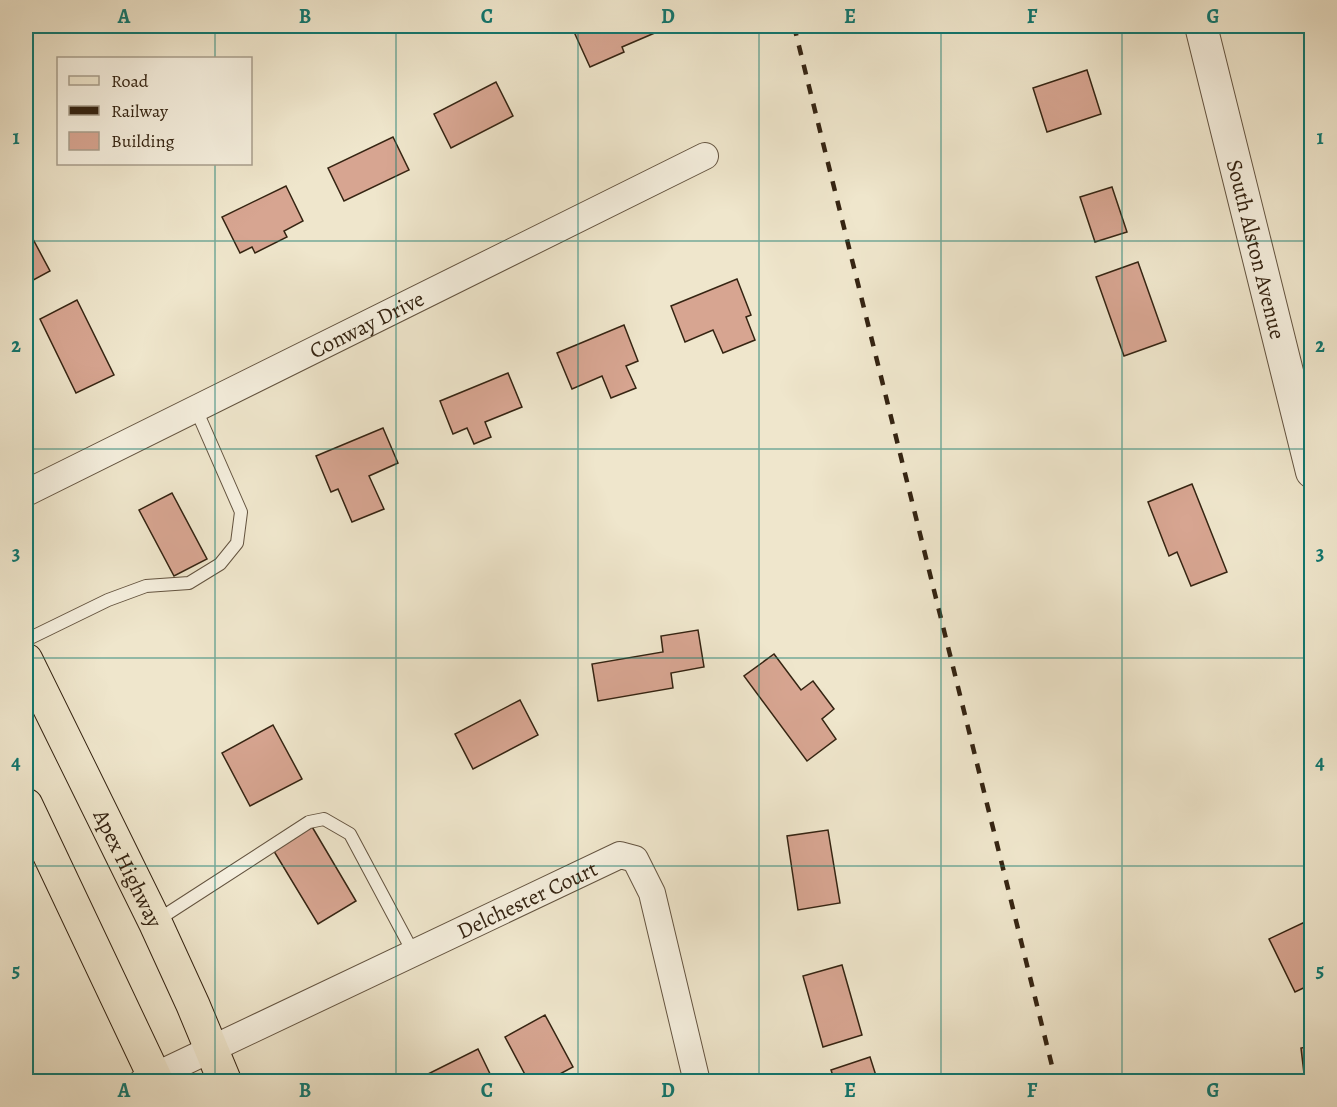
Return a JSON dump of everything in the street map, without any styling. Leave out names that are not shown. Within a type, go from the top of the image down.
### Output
[{"type":"main road","name":"Apex Highway","points":[[26,660],[155,922],[225,1082]]},
{"type":"main road","points":[[26,805],[151,1080]]},
{"type":"street","name":"South Alston Avenue","points":[[1201,26],[1311,472]]},
{"type":"street","name":"Conway Drive","points":[[26,493],[195,407],[705,156]]},
{"type":"street","name":"Delchester Court","points":[[151,1080],[209,1049],[602,861],[620,855],[635,859],[652,893],[697,1082]]},
{"type":"lane","points":[[26,640],[108,600],[146,586],[189,583],[220,564],[237,543],[241,512],[195,407]]},
{"type":"lane","points":[[155,922],[309,822],[324,819],[350,834],[413,952]]},
{"type":"building","points":[[588,26],[663,26],[664,29],[622,47],[624,52],[590,67],[574,32]]},
{"type":"building","points":[[1301,26],[1312,26],[1312,57]]},
{"type":"building","points":[[1087,70],[1101,114],[1047,132],[1033,88]]},
{"type":"building","points":[[496,82],[513,116],[451,148],[434,114]]},
{"type":"building","points":[[393,137],[409,170],[344,201],[328,168]]},
{"type":"building","points":[[286,186],[303,221],[284,231],[287,237],[255,253],[252,247],[240,253],[222,217]]},
{"type":"building","points":[[1112,187],[1127,232],[1095,242],[1080,197]]},
{"type":"building","points":[[26,226],[50,271],[26,284]]},
{"type":"building","points":[[1138,262],[1166,341],[1124,356],[1096,277]]},
{"type":"building","points":[[737,279],[751,315],[746,317],[755,340],[723,353],[713,330],[685,342],[671,306]]},
{"type":"building","points":[[77,300],[114,375],[76,393],[40,319]]},
{"type":"building","points":[[624,325],[638,361],[626,366],[636,388],[611,398],[602,376],[572,389],[557,353]]},
{"type":"building","points":[[508,373],[522,407],[485,422],[491,437],[474,444],[467,428],[453,434],[440,401]]},
{"type":"building","points":[[383,428],[398,463],[369,476],[384,509],[352,522],[338,489],[331,492],[316,456]]},
{"type":"building","points":[[1192,484],[1227,572],[1191,586],[1177,552],[1169,556],[1148,502]]},
{"type":"building","points":[[172,493],[207,559],[174,576],[139,510]]},
{"type":"building","points":[[698,630],[704,667],[671,673],[673,688],[598,701],[592,664],[663,652],[661,636]]},
{"type":"building","points":[[774,654],[801,690],[813,681],[834,709],[822,719],[836,739],[807,761],[744,676]]},
{"type":"building","points":[[520,700],[538,735],[473,769],[455,734]]},
{"type":"building","points":[[273,725],[302,779],[250,806],[222,753]]},
{"type":"building","points":[[311,825],[356,901],[318,924],[272,848]]},
{"type":"building","points":[[828,830],[840,903],[798,910],[787,836]]},
{"type":"building","points":[[1307,921],[1312,931],[1312,984],[1295,992],[1269,939]]},
{"type":"building","points":[[842,965],[862,1035],[823,1047],[803,976]]},
{"type":"building","points":[[545,1015],[573,1067],[545,1082],[529,1082],[505,1037]]},
{"type":"building","points":[[1312,1046],[1312,1082],[1305,1082],[1301,1048]]},
{"type":"building","points":[[478,1049],[494,1082],[412,1082]]},
{"type":"building","points":[[870,1057],[878,1082],[835,1082],[831,1070]]},
{"type":"railway","points":[[794,26],[1056,1082]]}]
